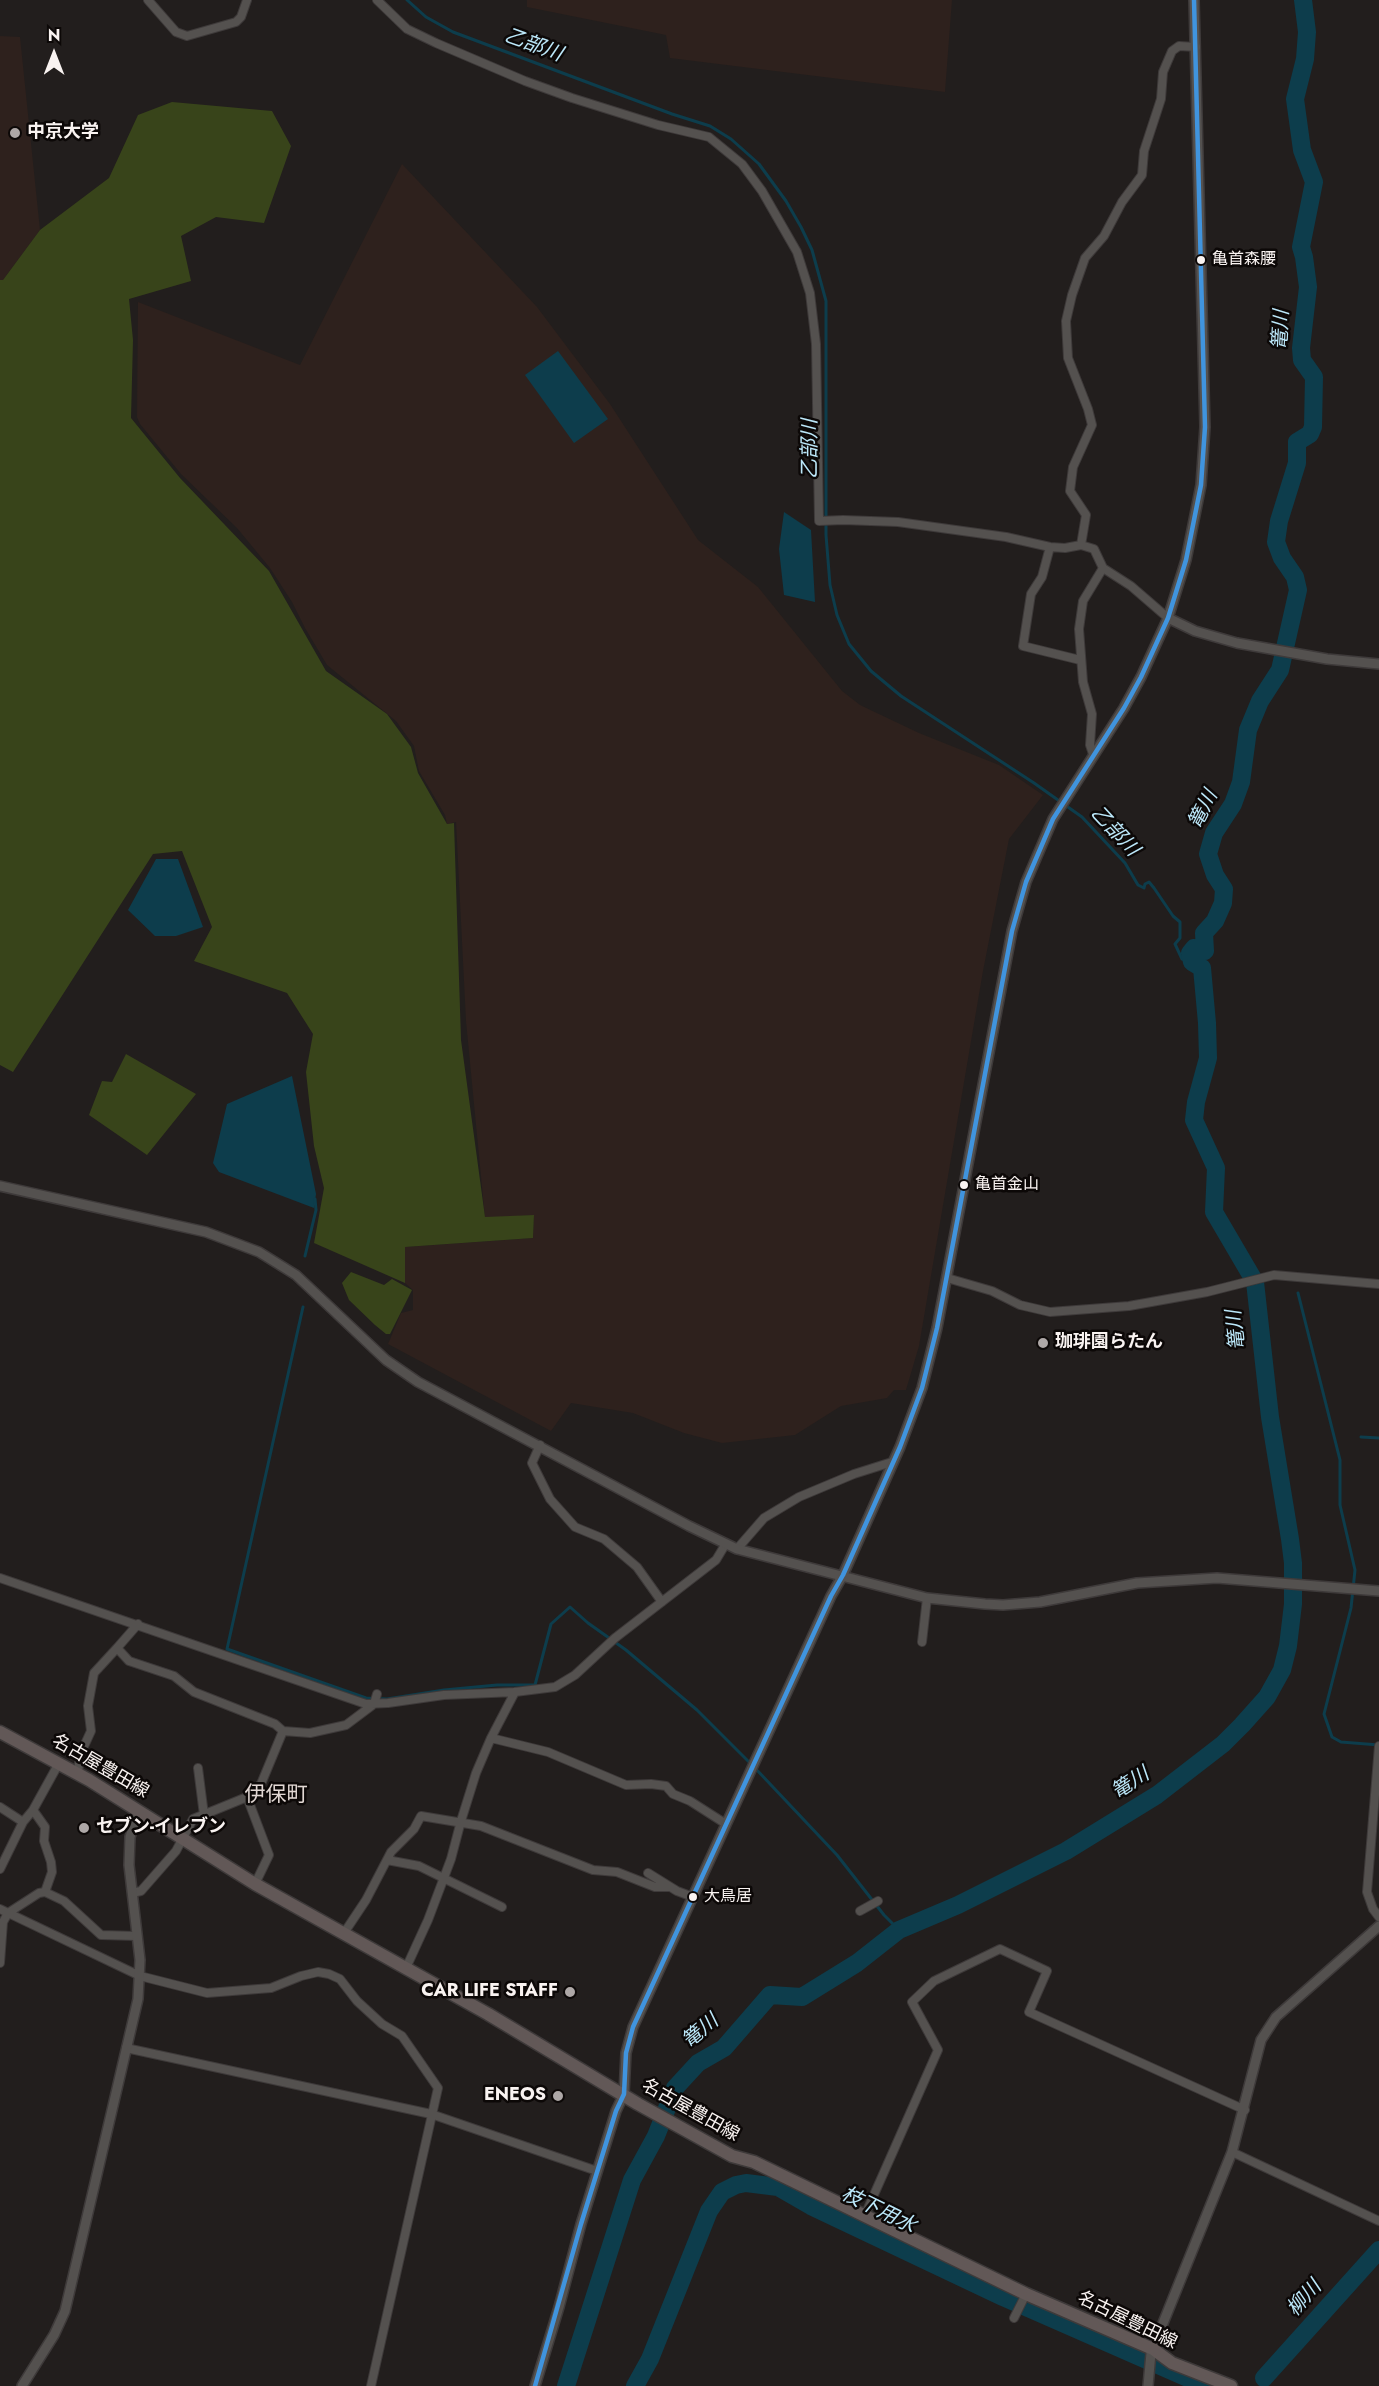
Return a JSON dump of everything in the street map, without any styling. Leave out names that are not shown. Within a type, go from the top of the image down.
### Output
[{"type":"main road","name":"名古屋豊田線","points":[[0,1732],[78,1773],[255,1884],[406,1968],[638,2104],[732,2156],[754,2162],[865,2215],[1024,2296],[1152,2351],[1172,2363],[1231,2386]]},
{"type":"street","points":[[148,0],[177,32],[187,36],[236,22],[241,17],[247,0]]},
{"type":"street","points":[[377,0],[406,29],[436,43],[525,81],[572,98],[658,125],[709,137],[742,164],[762,191],[797,252],[810,293],[816,344],[819,521],[840,520],[939,527],[1065,548],[1081,545],[1094,549],[1103,568],[1131,586],[1168,618],[1214,637],[1312,656],[1379,664]]},
{"type":"street","points":[[535,2386],[560,2307],[597,2171],[616,2111],[624,2094],[626,2053],[630,2034],[750,1770],[843,1575],[922,1388],[947,1278],[1012,932],[1026,882],[1038,851],[1061,807],[1129,698],[1168,618],[1194,526],[1201,485],[1205,437],[1194,0]]},
{"type":"street","points":[[1081,545],[1086,515],[1070,491],[1073,467],[1092,425],[1068,358],[1066,321],[1072,295],[1085,258],[1104,236],[1122,202],[1142,175],[1144,151],[1161,99],[1162,72],[1172,51],[1179,46],[1196,47]]},
{"type":"street","points":[[1050,546],[1042,577],[1031,594],[1023,646],[1080,660]]},
{"type":"street","points":[[1093,754],[1090,745],[1091,706],[1086,695],[1080,660],[1079,629],[1083,601],[1103,568]]},
{"type":"street","points":[[0,1186],[206,1232],[259,1252],[296,1275],[386,1360],[402,1371],[725,1545],[737,1549],[927,1598],[1003,1605],[1040,1602],[1137,1583],[1217,1578],[1379,1591]]},
{"type":"street","points":[[947,1278],[993,1291],[1020,1305],[1050,1312],[1129,1306],[1274,1275],[1379,1284]]},
{"type":"street","points":[[540,1446],[532,1463],[550,1499],[575,1527],[604,1539],[637,1567],[662,1602]]},
{"type":"street","points":[[737,1549],[764,1518],[799,1497],[854,1474],[892,1462]]},
{"type":"street","points":[[0,1579],[138,1624],[366,1704],[375,1699],[515,1692],[555,1687],[575,1675],[615,1638],[716,1560],[725,1545]]},
{"type":"street","points":[[922,1642],[927,1598]]},
{"type":"street","points":[[78,1773],[81,1755],[91,1731],[87,1706],[94,1673],[138,1624]]},
{"type":"street","points":[[117,1648],[129,1661],[174,1676],[194,1692],[275,1724],[283,1731],[310,1733],[346,1725],[375,1699]]},
{"type":"street","points":[[406,1968],[428,1920],[451,1859],[460,1821],[491,1738],[515,1692]]},
{"type":"street","points":[[132,1893],[141,1891],[184,1839],[193,1820],[247,1797],[261,1784],[283,1731]]},
{"type":"street","points":[[491,1738],[548,1752],[626,1785],[666,1786],[674,1794],[690,1801],[726,1824]]},
{"type":"street","points":[[1379,1746],[1367,1892],[1373,1909],[1379,1917]]},
{"type":"street","points":[[0,1869],[6,1861],[23,1822],[33,1810],[59,1763]]},
{"type":"street","points":[[198,1768],[204,1815]]},
{"type":"street","points":[[247,1797],[269,1855],[255,1884]]},
{"type":"street","points":[[0,1807],[23,1822]]},
{"type":"street","points":[[33,1810],[45,1827],[44,1841],[51,1862],[52,1872],[45,1892]]},
{"type":"street","points":[[22,2386],[54,2335],[65,2311],[138,1999],[140,1976],[129,1848],[139,1811]]},
{"type":"street","points":[[344,1933],[366,1900],[391,1852],[414,1829],[421,1816],[481,1826],[593,1870],[617,1872],[656,1887],[670,1887]]},
{"type":"street","points":[[387,1860],[419,1866],[502,1907]]},
{"type":"street","points":[[648,1874],[670,1887],[693,1896]]},
{"type":"street","points":[[4,1911],[45,1892],[64,1901],[101,1935],[137,1936]]},
{"type":"street","points":[[860,1911],[878,1901]]},
{"type":"street","points":[[0,1963],[4,1911]]},
{"type":"street","points":[[4,1911],[140,1976],[207,1993],[271,1988],[301,1976],[318,1972],[329,1974],[340,1979],[357,2001],[382,2024],[402,2036],[414,2051],[438,2088],[370,2386]]},
{"type":"street","points":[[1148,2384],[1152,2351],[1232,2152],[1262,2040],[1276,2017],[1379,1926]]},
{"type":"street","points":[[865,2215],[938,2050],[912,2002],[934,1981],[1000,1948],[1047,1971],[1029,2012],[1245,2110]]},
{"type":"street","points":[[126,2048],[431,2114],[597,2171]]},
{"type":"street","points":[[1232,2152],[1379,2221]]},
{"type":"street","points":[[1016,2315],[1024,2296]]},
{"type":"shaded area","points":[[527,0],[952,0],[945,92],[670,58],[666,35],[527,7]]},
{"type":"shaded area","name":"中京大学","points":[[0,36],[20,37],[40,230],[3,280],[0,280]]},
{"type":"shaded area","points":[[402,164],[537,307],[610,404],[698,540],[758,587],[842,691],[860,705],[919,733],[999,765],[1043,795],[1009,839],[983,971],[919,1346],[906,1390],[894,1390],[887,1398],[841,1406],[795,1435],[722,1443],[684,1433],[633,1413],[571,1403],[551,1431],[388,1344],[401,1313],[413,1310],[413,1290],[405,1283],[405,1247],[533,1238],[534,1215],[485,1218],[466,1021],[456,822],[447,824],[445,815],[419,771],[414,746],[396,721],[327,665],[270,568],[237,528],[181,474],[140,424],[137,417],[138,302],[300,365]]},
{"type":"green space","points":[[172,102],[272,111],[291,146],[264,223],[216,217],[181,236],[191,281],[129,299],[133,340],[131,418],[180,478],[269,571],[326,671],[387,714],[411,747],[418,773],[447,824],[454,823],[461,1040],[485,1217],[534,1215],[533,1238],[405,1247],[405,1283],[314,1243],[324,1188],[314,1146],[306,1072],[313,1034],[287,993],[194,961],[212,927],[182,851],[153,854],[13,1072],[0,1065],[0,280],[3,280],[40,230],[109,178],[138,115]]},
{"type":"green space","points":[[126,1054],[196,1094],[147,1155],[89,1115],[102,1081],[112,1082]]},
{"type":"green space","points":[[351,1272],[384,1285],[392,1279],[412,1290],[390,1334],[386,1334],[375,1325],[349,1300],[342,1283]]},
{"type":"water","points":[[558,351],[608,419],[574,443],[525,375]]},
{"type":"water","points":[[784,512],[811,530],[815,602],[784,595],[779,549]]},
{"type":"water","points":[[156,859],[178,859],[203,927],[176,936],[155,936],[128,910]]},
{"type":"water","points":[[292,1076],[316,1194],[314,1208],[219,1172],[213,1163],[227,1104]]},
{"type":"waterway","name":"乙部川","points":[[407,0],[426,17],[453,32],[710,126],[731,139],[759,164],[786,201],[801,227],[812,250],[826,301],[826,535],[830,585],[837,615],[849,644],[871,671],[901,696],[1082,817],[1125,863],[1138,885],[1144,888],[1149,882],[1173,916],[1180,922],[1180,938],[1175,944],[1182,959],[1192,962]]},
{"type":"waterway","name":"篭川","points":[[566,2386],[632,2180],[656,2136],[675,2088],[698,2063],[724,2048],[770,1995],[802,1997],[857,1963],[899,1930],[958,1905],[1066,1851],[1157,1795],[1223,1744],[1267,1697],[1282,1670],[1288,1646],[1293,1604],[1293,1563],[1290,1539],[1270,1417],[1255,1282],[1214,1212],[1216,1168],[1194,1120],[1196,1102],[1208,1058],[1202,968],[1192,962],[1190,953],[1194,948],[1205,951],[1204,933],[1215,921],[1223,903],[1224,889],[1215,875],[1208,854],[1214,833],[1233,804],[1241,782],[1248,730],[1260,701],[1280,670],[1298,590],[1295,577],[1282,558],[1276,542],[1279,521],[1297,463],[1297,442],[1310,434],[1313,427],[1314,377],[1302,360],[1301,348],[1308,287],[1301,247],[1314,182],[1302,150],[1295,99],[1305,59],[1307,32],[1303,0]]},
{"type":"waterway","points":[[305,1256],[316,1210],[315,1199]]},
{"type":"waterway","points":[[1298,1293],[1340,1460],[1340,1505],[1355,1570],[1351,1608],[1324,1714],[1332,1737],[1341,1742],[1379,1745]]},
{"type":"waterway","points":[[303,1307],[227,1649],[366,1698],[387,1699],[497,1685],[535,1685],[551,1624],[570,1607],[626,1650],[697,1710],[751,1764]]},
{"type":"waterway","points":[[1361,1437],[1379,1438]]},
{"type":"waterway","points":[[755,1768],[837,1855],[884,1915],[899,1930]]},
{"type":"waterway","name":"枝下用水","points":[[635,2386],[650,2359],[709,2211],[722,2192],[746,2183],[778,2187],[811,2206],[1003,2297],[1206,2386]]},
{"type":"waterway","name":"柳川","points":[[1264,2378],[1379,2250]]},
{"type":"transit line","points":[[535,2386],[581,2224],[616,2111],[624,2094],[626,2053],[633,2027],[831,1596],[843,1575],[900,1447],[922,1388],[937,1328],[1012,931],[1026,882],[1053,819],[1124,708],[1141,677],[1168,618],[1186,560],[1201,485],[1205,427],[1194,0]]},
{"type":"place","name":"中京大学","points":[[15,133]]},
{"type":"place","name":"亀首森腰","points":[[1201,260]]},
{"type":"place","name":"亀首金山","points":[[964,1185]]},
{"type":"place","name":"珈琲園らたん","points":[[1043,1343]]},
{"type":"place","name":"セブン-イレブン","points":[[84,1828]]},
{"type":"place","name":"大鳥居","points":[[693,1897]]},
{"type":"place","name":"CAR LIFE STAFF","points":[[570,1992]]},
{"type":"place","name":"ENEOS","points":[[558,2096]]},
{"type":"district","name":"伊保町","points":[[276,1796]]}]
